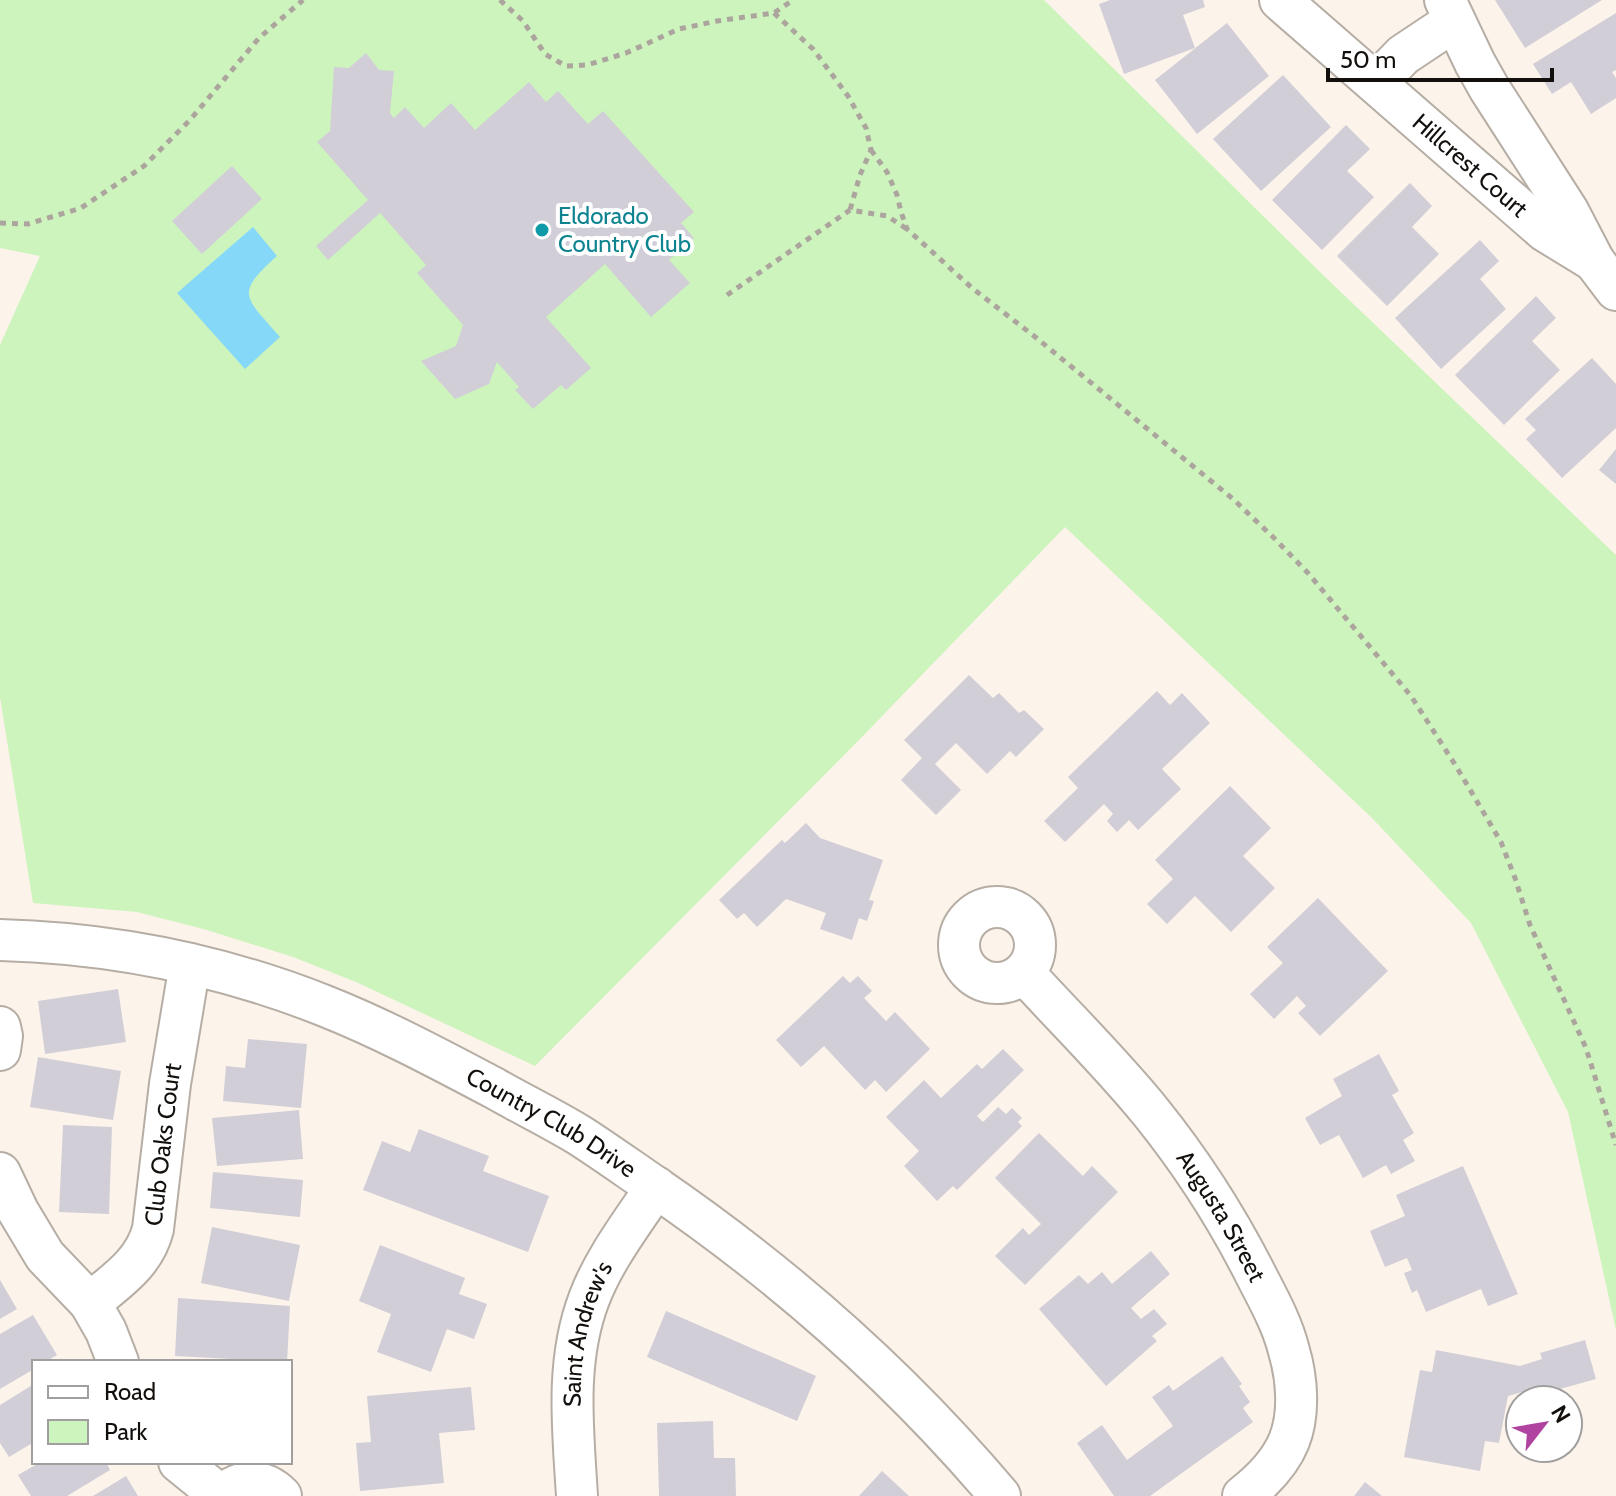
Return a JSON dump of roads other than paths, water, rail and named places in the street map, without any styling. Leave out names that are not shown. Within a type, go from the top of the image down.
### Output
[{"type":"street","name":"Hillcrest Court","points":[[1280,0],[1545,231],[1605,275]]},
{"type":"street","name":"Hillcrest Court","points":[[1450,11],[1489,88],[1605,275]]},
{"type":"street","points":[[1376,83],[1450,11]]},
{"type":"street","name":"Country Club Drive","points":[[0,940],[77,944],[149,955],[302,997],[442,1060],[554,1121],[656,1187],[767,1268],[858,1345],[943,1431],[1000,1496]]},
{"type":"street","name":"Club Oaks Court","points":[[90,1303],[140,1259],[151,1239],[170,1084],[190,964]]},
{"type":"street","name":"Augusta Street","points":[[1024,973],[1124,1081],[1170,1136],[1224,1216],[1279,1322],[1294,1373],[1296,1397],[1290,1440],[1269,1472],[1243,1496]]},
{"type":"street","points":[[0,1027],[0,1050]]},
{"type":"street","points":[[0,1173],[45,1256],[90,1303],[117,1360]]},
{"type":"street","name":"Saint Andrew's","points":[[577,1496],[572,1395],[578,1336],[595,1284],[656,1187]]},
{"type":"street","points":[[182,1464],[222,1496],[231,1487],[250,1482],[270,1486],[281,1496]]},
{"type":"water","points":[[253,227],[277,256],[254,279],[249,296],[280,337],[245,369],[177,293]]},
{"type":"place","name":"Eldorado Country Club","points":[[542,230]]}]
